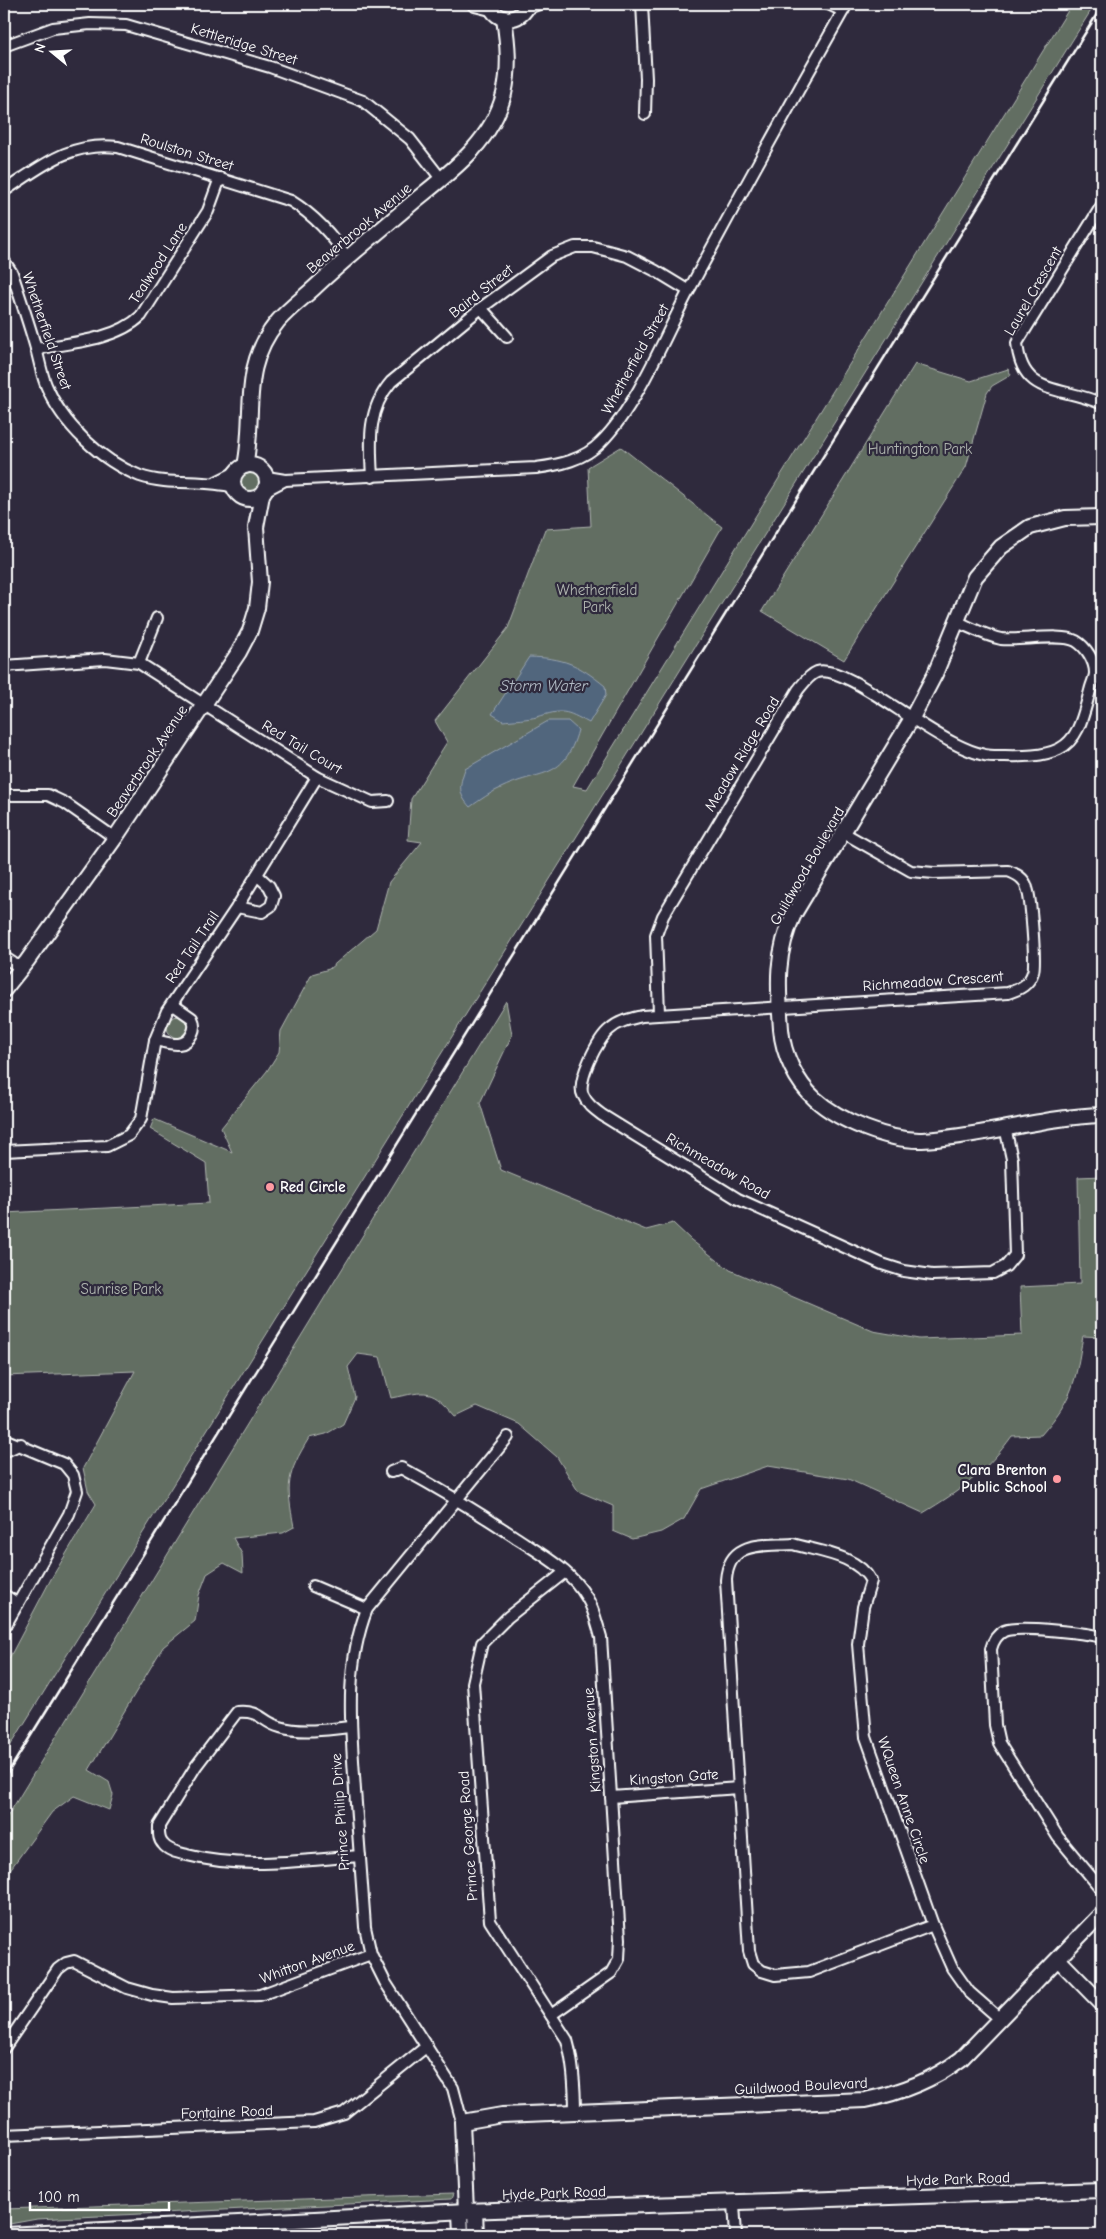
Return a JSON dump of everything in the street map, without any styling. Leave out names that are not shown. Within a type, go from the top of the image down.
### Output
[{"type":"street","points":[[475,4],[491,6],[509,19],[531,5]]},
{"type":"street","points":[[642,4],[646,79],[645,114]]},
{"type":"street","points":[[828,4],[845,7]]},
{"type":"street","name":"Whetherfield Street","points":[[4,260],[12,273],[46,385],[61,413],[74,429],[106,458],[141,476],[163,480],[216,482],[255,477],[285,480],[536,468],[563,464],[580,458],[600,444],[620,420],[689,290],[845,7]]},
{"type":"street","name":"Beaverbrook Avenue","points":[[4,990],[22,969],[115,838],[239,652],[250,631],[257,608],[260,582],[255,477],[249,444],[250,384],[265,343],[278,322],[347,258],[466,160],[496,115],[504,95],[508,70],[509,19]]},
{"type":"street","name":"Kettleridge Street","points":[[4,46],[53,28],[90,24],[126,25],[270,67],[363,101],[410,139],[442,180]]},
{"type":"street","name":"Roulston Street","points":[[4,191],[66,152],[93,145],[118,147],[291,201],[311,214],[329,233],[347,258]]},
{"type":"street","name":"Tealwood Lane","points":[[36,349],[116,332],[132,324],[141,316],[208,211],[220,178]]},
{"type":"street","name":"Laurel Crescent","points":[[1102,205],[1017,343],[1018,361],[1030,380],[1102,404]]},
{"type":"street","name":"Baird Street","points":[[372,476],[370,427],[380,394],[391,382],[481,308],[552,256],[574,246],[593,247],[627,256],[689,290]]},
{"type":"street","points":[[481,308],[507,337]]},
{"type":"street","points":[[255,477],[248,499],[237,492],[255,477]]},
{"type":"street","name":"Whetherfield Street","points":[[216,482],[237,492]]},
{"type":"street","name":"Beaverbrook Avenue","points":[[237,492],[256,527]]},
{"type":"street","name":"Guildwood Boulevard","points":[[1102,517],[1048,521],[1016,535],[1001,547],[975,577],[955,621],[935,674],[912,718],[787,929],[781,945],[778,972],[781,1038],[788,1060],[800,1081],[814,1099],[835,1113],[868,1129],[898,1138],[922,1140],[1047,1120],[1102,1115]]},
{"type":"street","points":[[4,666],[105,659],[139,663],[157,618]]},
{"type":"street","name":"Meadow Ridge Road","points":[[659,1013],[656,935],[663,916],[806,680],[816,672],[828,671],[845,677],[964,748],[985,756],[1027,756],[1060,749],[1071,740],[1080,723],[1095,672],[1090,654],[1076,641],[1054,638],[999,638],[955,621]]},
{"type":"street","name":"Red Tail Court","points":[[139,663],[317,777],[372,802],[388,801]]},
{"type":"street","name":"Red Tail Trail","points":[[4,1151],[107,1146],[129,1135],[141,1119],[155,1040],[172,1004],[237,907],[317,777]]},
{"type":"street","points":[[4,796],[48,796],[65,803],[115,838]]},
{"type":"street","name":"Richmeadow Crescent","points":[[779,1005],[1008,993],[1020,989],[1029,982],[1034,970],[1027,886],[1018,874],[1008,871],[934,874],[911,871],[844,833]]},
{"type":"street","name":"Red Tail Trail","points":[[237,907],[262,912],[271,906],[274,896],[269,886],[257,875]]},
{"type":"street","points":[[4,957],[22,969]]},
{"type":"street","name":"Red Tail Trail","points":[[155,1040],[178,1045],[188,1040],[195,1029],[192,1018],[172,1004]]},
{"type":"street","name":"Richmeadow Road","points":[[779,1005],[659,1013],[622,1021],[608,1030],[590,1060],[581,1082],[582,1094],[589,1105],[738,1198],[882,1264],[904,1271],[932,1275],[993,1273],[1006,1266],[1015,1254],[1012,1159],[1005,1127]]},
{"type":"street","name":"Prince Philip Drive","points":[[467,2211],[462,2122],[453,2088],[403,2012],[371,1954],[365,1927],[350,1727],[351,1666],[357,1635],[367,1609],[456,1498],[508,1437]]},
{"type":"street","points":[[4,1439],[21,1444],[64,1464],[73,1475],[77,1491],[70,1514],[4,1628]]},
{"type":"street","points":[[4,1452],[21,1444]]},
{"type":"street","name":"Kingston Avenue","points":[[391,1472],[401,1468],[456,1498],[564,1572],[588,1598],[601,1637],[620,1939],[619,1959],[612,1973],[551,2015]]},
{"type":"street","name":"WQueen Anne Circle","points":[[793,1544],[852,1561],[865,1570],[871,1581],[863,1607],[858,1644],[866,1737],[933,1925],[809,1972],[775,1975],[762,1971],[753,1964],[749,1951],[739,1788],[726,1580],[727,1567],[733,1556],[742,1549],[793,1544]]},
{"type":"street","name":"Prince George Road","points":[[564,1572],[508,1617],[482,1643],[473,1682],[490,1921],[567,2040],[572,2057],[575,2113]]},
{"type":"street","points":[[313,1586],[367,1609]]},
{"type":"street","points":[[4,1595],[18,1604]]},
{"type":"street","points":[[1102,1636],[1020,1629],[1006,1630],[993,1641],[991,1657],[995,1724],[999,1744],[1058,1837],[1102,1890]]},
{"type":"street","points":[[350,1727],[296,1731],[277,1727],[251,1711],[237,1712],[196,1766],[159,1826],[158,1836],[164,1846],[174,1851],[205,1860],[232,1863],[266,1863],[360,1856]]},
{"type":"street","name":"Kingston Gate","points":[[611,1797],[739,1788]]},
{"type":"street","name":"Guildwood Boulevard","points":[[462,2122],[502,2116],[865,2100],[916,2086],[961,2059],[1059,1960],[1102,1913]]},
{"type":"street","points":[[933,1925],[952,1968],[969,1992],[1000,2019]]},
{"type":"street","name":"Whitton Avenue","points":[[4,2048],[58,1969],[66,1963],[74,1961],[88,1966],[127,1988],[152,1995],[173,1998],[260,1995],[371,1954]]},
{"type":"street","points":[[1059,1960],[1102,2004]]},
{"type":"street","name":"Fontaine Road","points":[[4,2135],[314,2122],[344,2113],[427,2046]]},
{"type":"street","name":"Hyde Park Road","points":[[7,2235],[467,2211],[734,2204],[1102,2190]]},
{"type":"street","points":[[734,2204],[736,2235]]},
{"type":"street","points":[[461,2235],[467,2211]]},
{"type":"street","points":[[467,2211],[476,2235]]},
{"type":"green space","points":[[1072,4],[1095,4],[4,1756],[4,1668],[51,1579],[96,1504],[88,1491],[83,1468],[135,1371],[4,1376],[4,1213],[209,1203],[206,1163],[150,1129],[154,1119],[232,1152],[221,1128],[267,1071],[279,1052],[281,1031],[312,974],[329,969],[376,929],[389,882],[422,842],[408,840],[411,799],[447,742],[435,721],[508,628],[545,529],[591,526],[588,467],[621,447],[722,527],[573,786],[587,789]]},
{"type":"green space","name":"Huntington Park","points":[[915,364],[971,381],[1008,369],[1011,375],[992,386],[987,393],[966,467],[844,660],[762,611]]},
{"type":"green space","points":[[249,472],[257,475],[260,483],[257,491],[249,494],[241,491],[238,483],[241,475]]},
{"type":"green space","points":[[506,1001],[512,1035],[480,1103],[501,1170],[646,1230],[673,1223],[691,1240],[730,1270],[873,1331],[919,1339],[1022,1335],[1020,1287],[1080,1284],[1078,1177],[1102,1176],[1102,1337],[1083,1336],[1075,1378],[1067,1399],[1041,1435],[1012,1436],[983,1470],[949,1497],[923,1513],[848,1479],[768,1466],[701,1489],[684,1519],[661,1532],[632,1539],[613,1531],[613,1506],[578,1491],[557,1457],[519,1424],[477,1406],[456,1416],[440,1400],[428,1394],[421,1393],[391,1398],[380,1357],[358,1354],[348,1367],[355,1397],[343,1424],[326,1434],[309,1438],[292,1472],[289,1490],[294,1527],[283,1533],[233,1538],[242,1554],[243,1573],[224,1563],[207,1574],[199,1595],[195,1621],[163,1647],[89,1770],[109,1782],[113,1795],[109,1810],[74,1796],[52,1812],[4,1878],[4,1822]]},
{"type":"green space","points":[[178,1016],[186,1019],[189,1027],[186,1035],[178,1038],[170,1035],[167,1027],[170,1019]]},
{"type":"green space","points":[[453,2194],[451,2199],[37,2219],[4,2225],[4,2209]]},
{"type":"water","name":"Storm Water","points":[[529,657],[552,659],[578,667],[605,686],[606,695],[589,723],[564,712],[503,721],[492,714]]},
{"type":"water","name":"Storm Water","points":[[548,721],[568,721],[578,730],[566,758],[550,771],[517,781],[499,789],[470,807],[463,798],[461,790],[465,769]]},
{"type":"railway","points":[[4,1779],[1102,6]]},
{"type":"place","name":"Red Circle","points":[[270,1187]]},
{"type":"place","name":"Clara Brenton Public School","points":[[1057,1479]]},
{"type":"park label","name":"Whetherfield Park","points":[[597,598]]},
{"type":"park label","name":"Sunrise Park","points":[[121,1289]]}]
